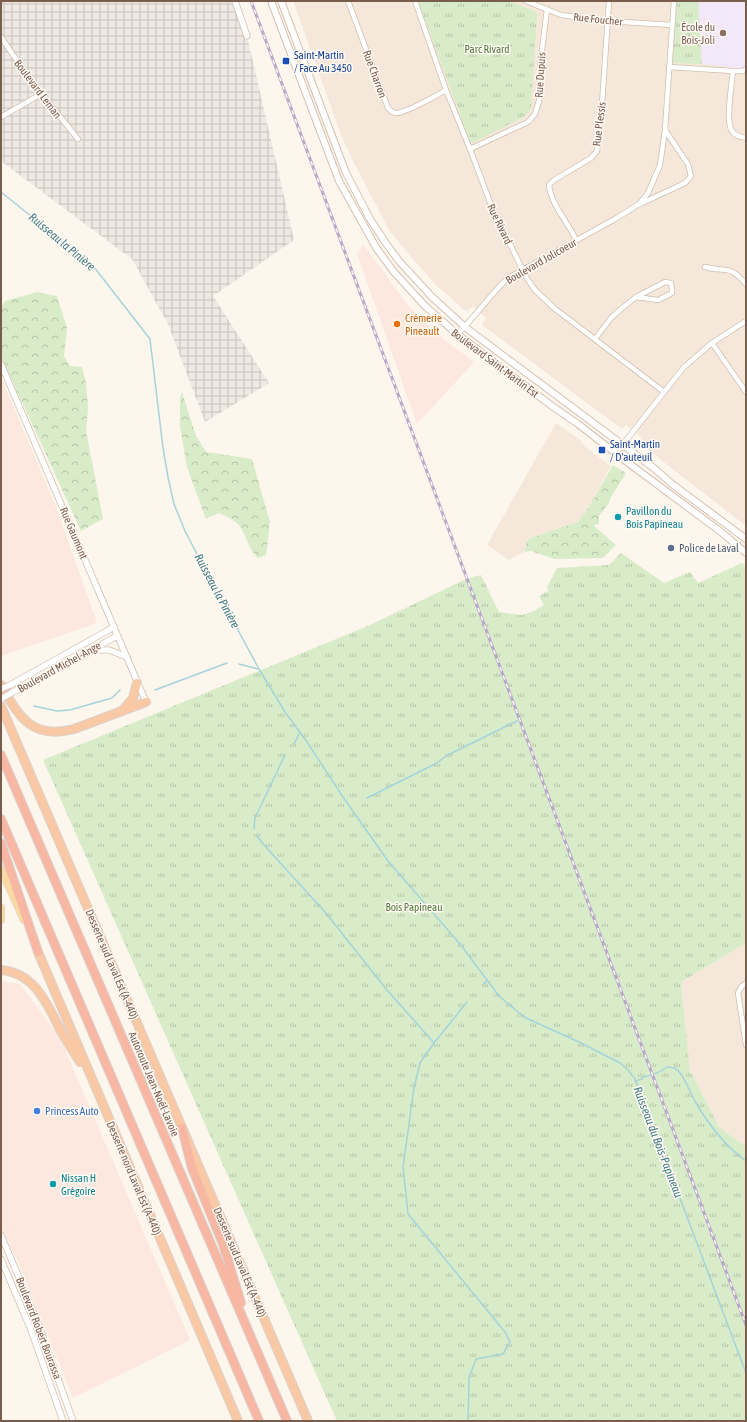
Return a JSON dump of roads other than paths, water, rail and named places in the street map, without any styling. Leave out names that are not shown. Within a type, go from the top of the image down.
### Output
[{"type":"highway","points":[[123,711],[133,698],[137,683]]},
{"type":"highway","points":[[1,685],[19,715],[31,725],[44,730],[58,732],[74,729],[146,702]]},
{"type":"highway","name":"Desserte sud Laval Est (A-440)","points":[[1,706],[308,1421]]},
{"type":"highway","name":"Autoroute Jean-Noël-Lavoie","points":[[1,755],[287,1421]]},
{"type":"highway","points":[[1,819],[259,1421]]},
{"type":"highway","points":[[1,843],[38,952]]},
{"type":"highway","name":"Desserte nord Laval Est (A-440)","points":[[38,952],[238,1421]]},
{"type":"highway","points":[[1,970],[19,974],[36,987],[94,1085]]},
{"type":"highway","points":[[182,1128],[192,1168],[223,1244],[254,1344]]},
{"type":"main road","name":"Boulevard Saint-Martin Est","points":[[271,1],[328,154],[349,201],[377,249],[394,272],[425,306],[457,334],[701,517],[746,553]]},
{"type":"main road","name":"Boulevard Saint-Martin Est","points":[[281,1],[346,173],[364,208],[385,242],[410,273],[432,297],[465,327],[746,539]]},
{"type":"main road","points":[[662,488],[665,477]]},
{"type":"main road","points":[[701,517],[706,509]]},
{"type":"main road","name":"Desserte nord Laval Est (A-440)","points":[[1,869],[38,952]]},
{"type":"main road","points":[[1,908],[1,920]]},
{"type":"street","points":[[235,1],[248,36]]},
{"type":"street","name":"Rue Charron","points":[[348,1],[388,108],[393,112],[398,113],[424,103],[446,90]]},
{"type":"street","name":"Rue Rivard","points":[[415,1],[446,90],[470,149],[490,205],[522,270],[531,284],[548,303],[664,392]]},
{"type":"street","name":"Rue Foucher","points":[[526,1],[561,15],[607,21],[672,25]]},
{"type":"street","name":"Rue Plessis","points":[[576,240],[549,192],[549,185],[554,180],[592,158],[597,151],[609,1]]},
{"type":"street","name":"Boulevard Jolicoeur","points":[[639,204],[648,193],[660,165],[665,130],[674,1]]},
{"type":"street","name":"Rue Dupuis","points":[[470,149],[528,122],[535,114],[539,101],[540,58],[547,9]]},
{"type":"street","name":"Boulevard Leman","points":[[1,37],[41,94],[78,139]]},
{"type":"street","points":[[669,67],[733,71],[742,71],[746,69]]},
{"type":"street","points":[[733,71],[729,125],[732,132],[740,137],[746,138]]},
{"type":"street","points":[[1,117],[41,94]]},
{"type":"street","name":"Boulevard Jolicoeur","points":[[457,334],[465,327],[504,281],[616,219],[639,204],[685,183],[691,176],[688,164],[665,130]]},
{"type":"street","points":[[705,267],[714,270],[729,270],[738,274],[746,284]]},
{"type":"street","points":[[595,339],[611,318],[636,297],[665,282],[671,283],[672,293],[658,300],[636,297]]},
{"type":"street","points":[[616,453],[684,366],[712,343],[746,322]]},
{"type":"street","points":[[712,343],[746,392]]},
{"type":"street","name":"Rue Gaumont","points":[[1,364],[146,702]]},
{"type":"street","name":"Boulevard Michel-Ange","points":[[1,689],[114,627]]},
{"type":"street","name":"Boulevard Michel-Ange","points":[[1,698],[95,650],[117,636]]},
{"type":"street","points":[[95,650],[109,650],[127,657]]},
{"type":"street","points":[[746,983],[742,986],[738,993],[746,1045]]},
{"type":"street","name":"Boulevard Robert Bourassa","points":[[1,1235],[40,1329],[73,1421]]},
{"type":"street","name":"Boulevard Robert Bourassa","points":[[1,1259],[30,1330],[63,1421]]},
{"type":"waterway","name":"Ruisseau la Pinière","points":[[1,192],[94,267],[150,339],[163,448],[168,477],[174,504],[185,531],[259,669],[285,712],[388,861],[460,944],[499,996],[524,1017],[579,1042],[620,1063],[635,1079],[746,1373]]},
{"type":"waterway","points":[[155,690],[227,663]]},
{"type":"waterway","points":[[239,664],[258,669]]},
{"type":"waterway","points":[[34,706],[57,711],[70,710],[112,698],[120,690]]},
{"type":"waterway","points":[[367,798],[437,763],[446,756],[517,721]]},
{"type":"waterway","points":[[294,744],[300,732]]},
{"type":"waterway","points":[[254,829],[255,818],[285,755]]},
{"type":"waterway","points":[[257,836],[325,912],[387,990],[434,1043]]},
{"type":"waterway","name":"Ruisseau du Bois-Papineau","points":[[484,984],[487,980]]},
{"type":"waterway","points":[[467,1002],[420,1063],[414,1088],[403,1167],[408,1214],[505,1332],[510,1342],[503,1354],[476,1359],[469,1378],[468,1421]]},
{"type":"waterway","points":[[635,1081],[642,1079],[643,1077],[653,1075],[667,1067],[679,1071],[706,1119],[724,1142],[746,1161]]},
{"type":"railway","points":[[251,1],[746,1325]]},
{"type":"place","name":"École du Bois-Joli","points":[[723,33]]},
{"type":"place","name":"Saint-Martin / Face Au 3450","points":[[286,61]]},
{"type":"place","name":"Crémerie Pineault","points":[[397,324]]},
{"type":"place","name":"Saint-Martin / D'auteuil","points":[[602,450]]},
{"type":"place","name":"Pavillon du Bois Papineau","points":[[618,517]]},
{"type":"place","name":"Police de Laval","points":[[671,548]]},
{"type":"place","name":"Princess Auto","points":[[37,1111]]},
{"type":"place","name":"Nissan H Grégoire","points":[[53,1184]]},
{"type":"park label","name":"Parc Rivard","points":[[487,49]]},
{"type":"park label","name":"Bois Papineau","points":[[414,907]]}]
